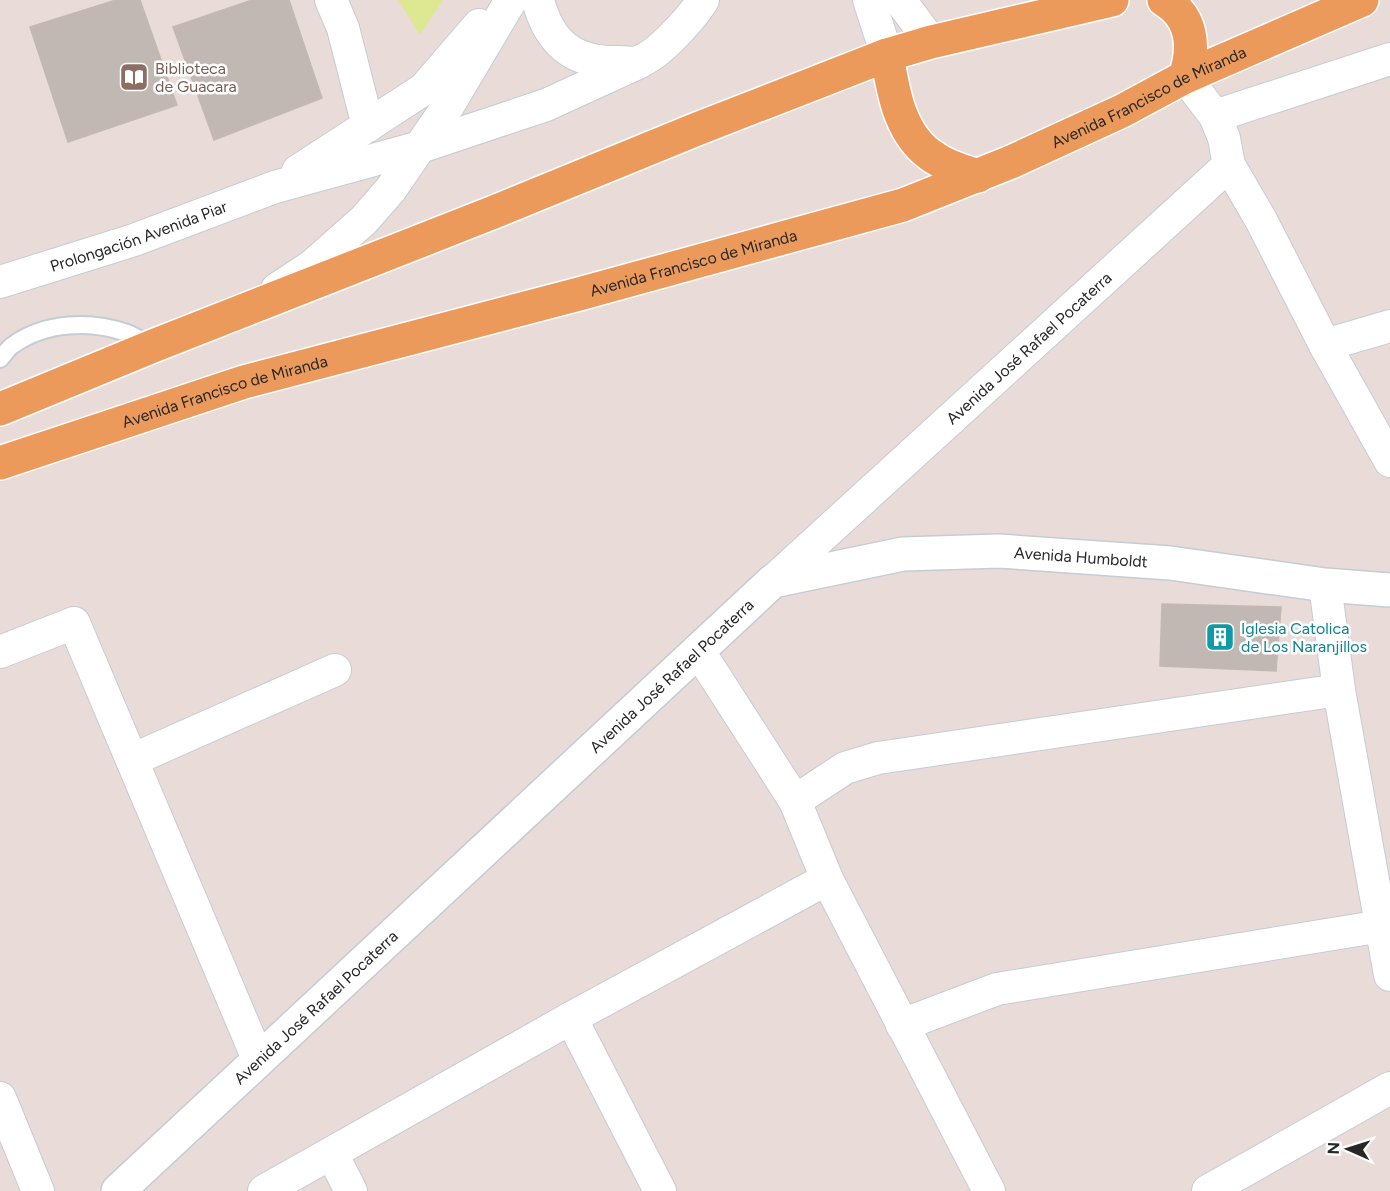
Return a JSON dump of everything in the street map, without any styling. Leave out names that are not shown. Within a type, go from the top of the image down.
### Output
[{"type":"main road","points":[[0,409],[887,55],[931,42],[1112,0]]},
{"type":"main road","points":[[1164,0],[1181,13],[1188,28],[1190,57],[1185,77]]},
{"type":"main road","name":"Avenida Francisco de Miranda","points":[[0,463],[244,382],[579,294],[903,205],[978,176],[1122,111],[1185,77],[1362,0]]},
{"type":"main road","points":[[887,55],[896,104],[912,138],[933,158],[978,176]]},
{"type":"street","points":[[331,0],[343,28],[368,126]]},
{"type":"street","points":[[275,187],[424,89],[501,0]]},
{"type":"street","points":[[221,320],[283,286],[321,258],[364,220],[391,189],[448,106],[511,0]]},
{"type":"street","points":[[538,0],[551,34],[574,55],[607,62],[640,62]]},
{"type":"street","points":[[275,187],[417,148],[546,105],[640,62],[668,42],[698,9],[703,0]]},
{"type":"street","points":[[869,0],[887,55]]},
{"type":"street","points":[[900,0],[931,42]]},
{"type":"street","points":[[1215,116],[1390,59]]},
{"type":"street","points":[[1185,77],[1215,116],[1224,138],[1229,165],[1324,345],[1390,461]]},
{"type":"street","name":"Avenida José Rafael Pocaterra","points":[[118,1191],[698,650],[1229,165]]},
{"type":"street","name":"Prolongación Avenida Piar","points":[[0,282],[134,240],[275,187]]},
{"type":"street","points":[[1324,345],[1390,326]]},
{"type":"street","name":"Avenida Humboldt","points":[[773,581],[903,554],[999,551],[1170,563],[1325,585],[1390,590]]},
{"type":"street","points":[[1325,585],[1339,690],[1390,975]]},
{"type":"street","points":[[0,652],[74,623],[258,1059]]},
{"type":"street","points":[[698,650],[795,801],[827,879],[988,1191]]},
{"type":"street","points":[[132,760],[335,670]]},
{"type":"street","points":[[795,801],[845,768],[878,758],[1339,690]]},
{"type":"street","points":[[264,1191],[571,1018],[827,879]]},
{"type":"street","points":[[902,1025],[997,989],[1382,927]]},
{"type":"street","points":[[571,1018],[660,1191]]},
{"type":"street","points":[[1208,1191],[1390,1088]]},
{"type":"street","points":[[0,1098],[39,1191]]},
{"type":"street","points":[[332,1154],[351,1191]]},
{"type":"lane","points":[[0,359],[12,345],[41,332],[76,324],[126,333],[153,346]]},
{"type":"green space","points":[[398,0],[443,0],[420,35]]},
{"type":"building","points":[[116,0],[140,0],[177,105],[68,142],[30,27]]},
{"type":"building","points":[[252,0],[289,0],[322,98],[214,140],[173,27]]},
{"type":"building","name":"Iglesia Catolica de Los Naranjillos","points":[[1162,604],[1281,607],[1276,671],[1160,666]]},
{"type":"place","name":"Biblioteca de Guacara","points":[[134,77]]},
{"type":"place","name":"Iglesia Catolica de Los Naranjillos","points":[[1220,637]]}]
